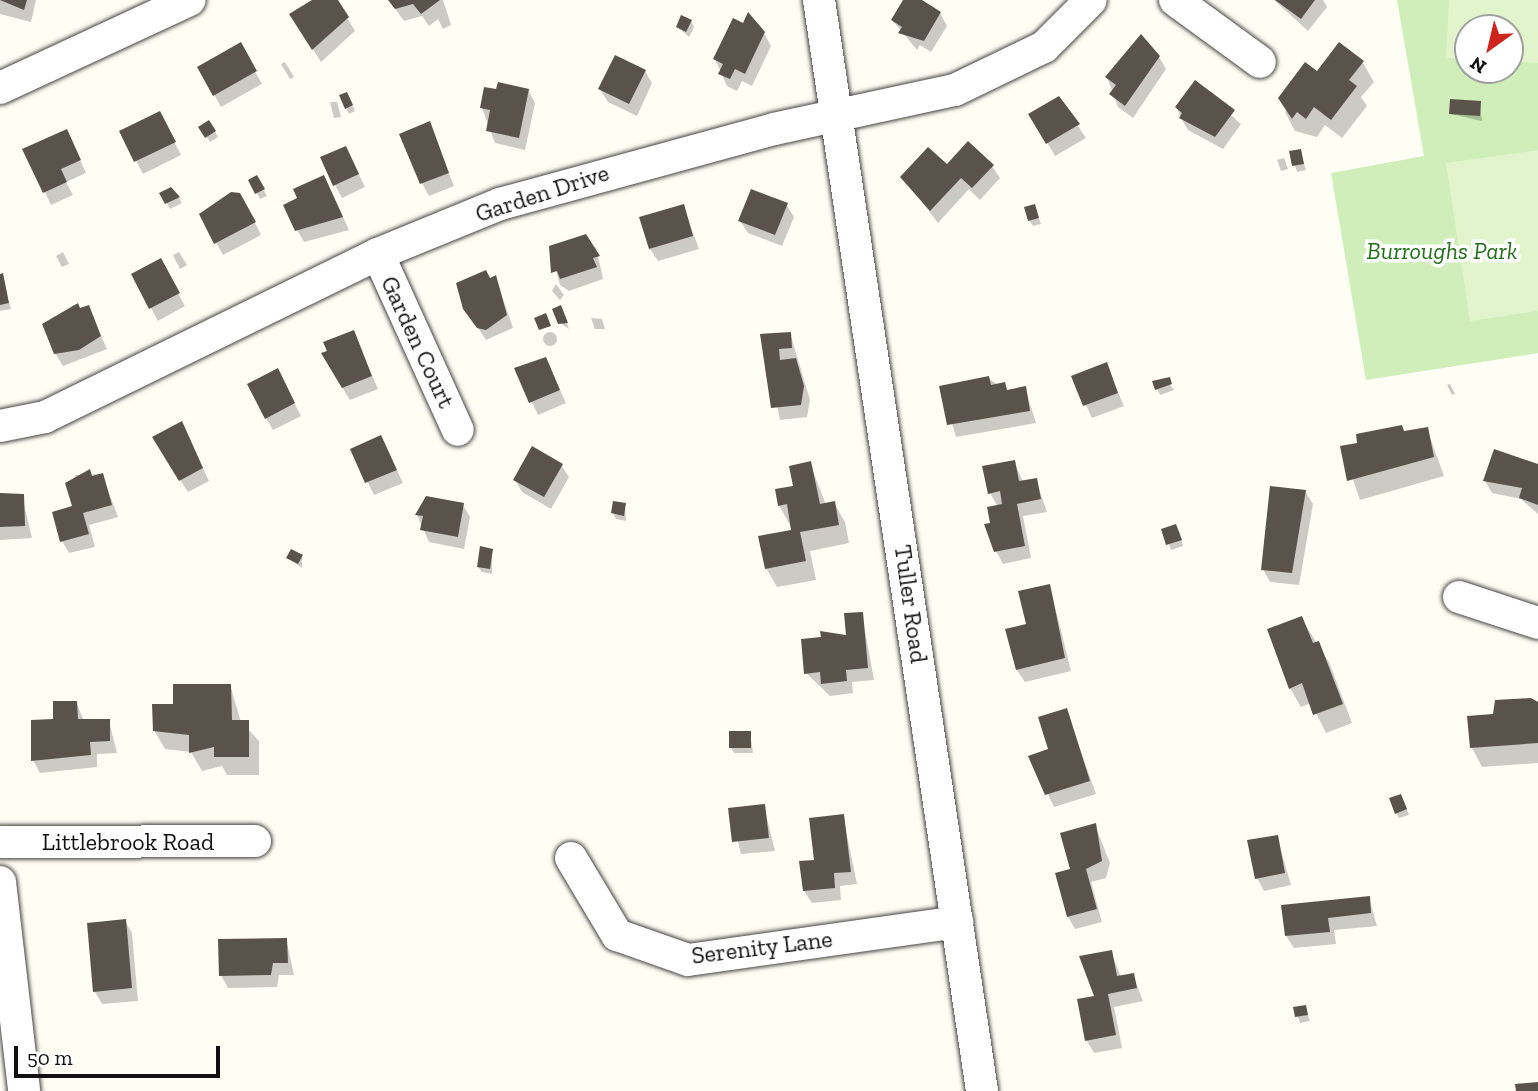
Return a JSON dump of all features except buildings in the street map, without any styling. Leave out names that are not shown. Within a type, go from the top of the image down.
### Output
[{"type":"street","points":[[0,88],[190,0]]},
{"type":"street","name":"Tuller Road","points":[[819,0],[841,117],[982,1091]]},
{"type":"street","name":"Garden Drive","points":[[0,426],[45,417],[378,254],[592,175],[956,90],[1044,47],[1091,0]]},
{"type":"street","points":[[1175,0],[1260,62]]},
{"type":"street","name":"Garden Court","points":[[378,254],[458,430]]},
{"type":"street","points":[[1460,597],[1538,623]]},
{"type":"street","name":"Littlebrook Road","points":[[0,842],[255,841]]},
{"type":"street","name":"Serenity Lane","points":[[570,858],[618,935],[688,960],[957,922]]},
{"type":"street","points":[[0,882],[24,1091]]},
{"type":"green space","name":"Burroughs Park","points":[[1397,0],[1538,0],[1538,353],[1366,380],[1331,173],[1424,156]]},
{"type":"green space","points":[[1449,0],[1538,0],[1538,63],[1524,62],[1524,14],[1454,14],[1454,58],[1446,58]]},
{"type":"green space","points":[[1538,150],[1538,311],[1470,321],[1446,163]]}]
